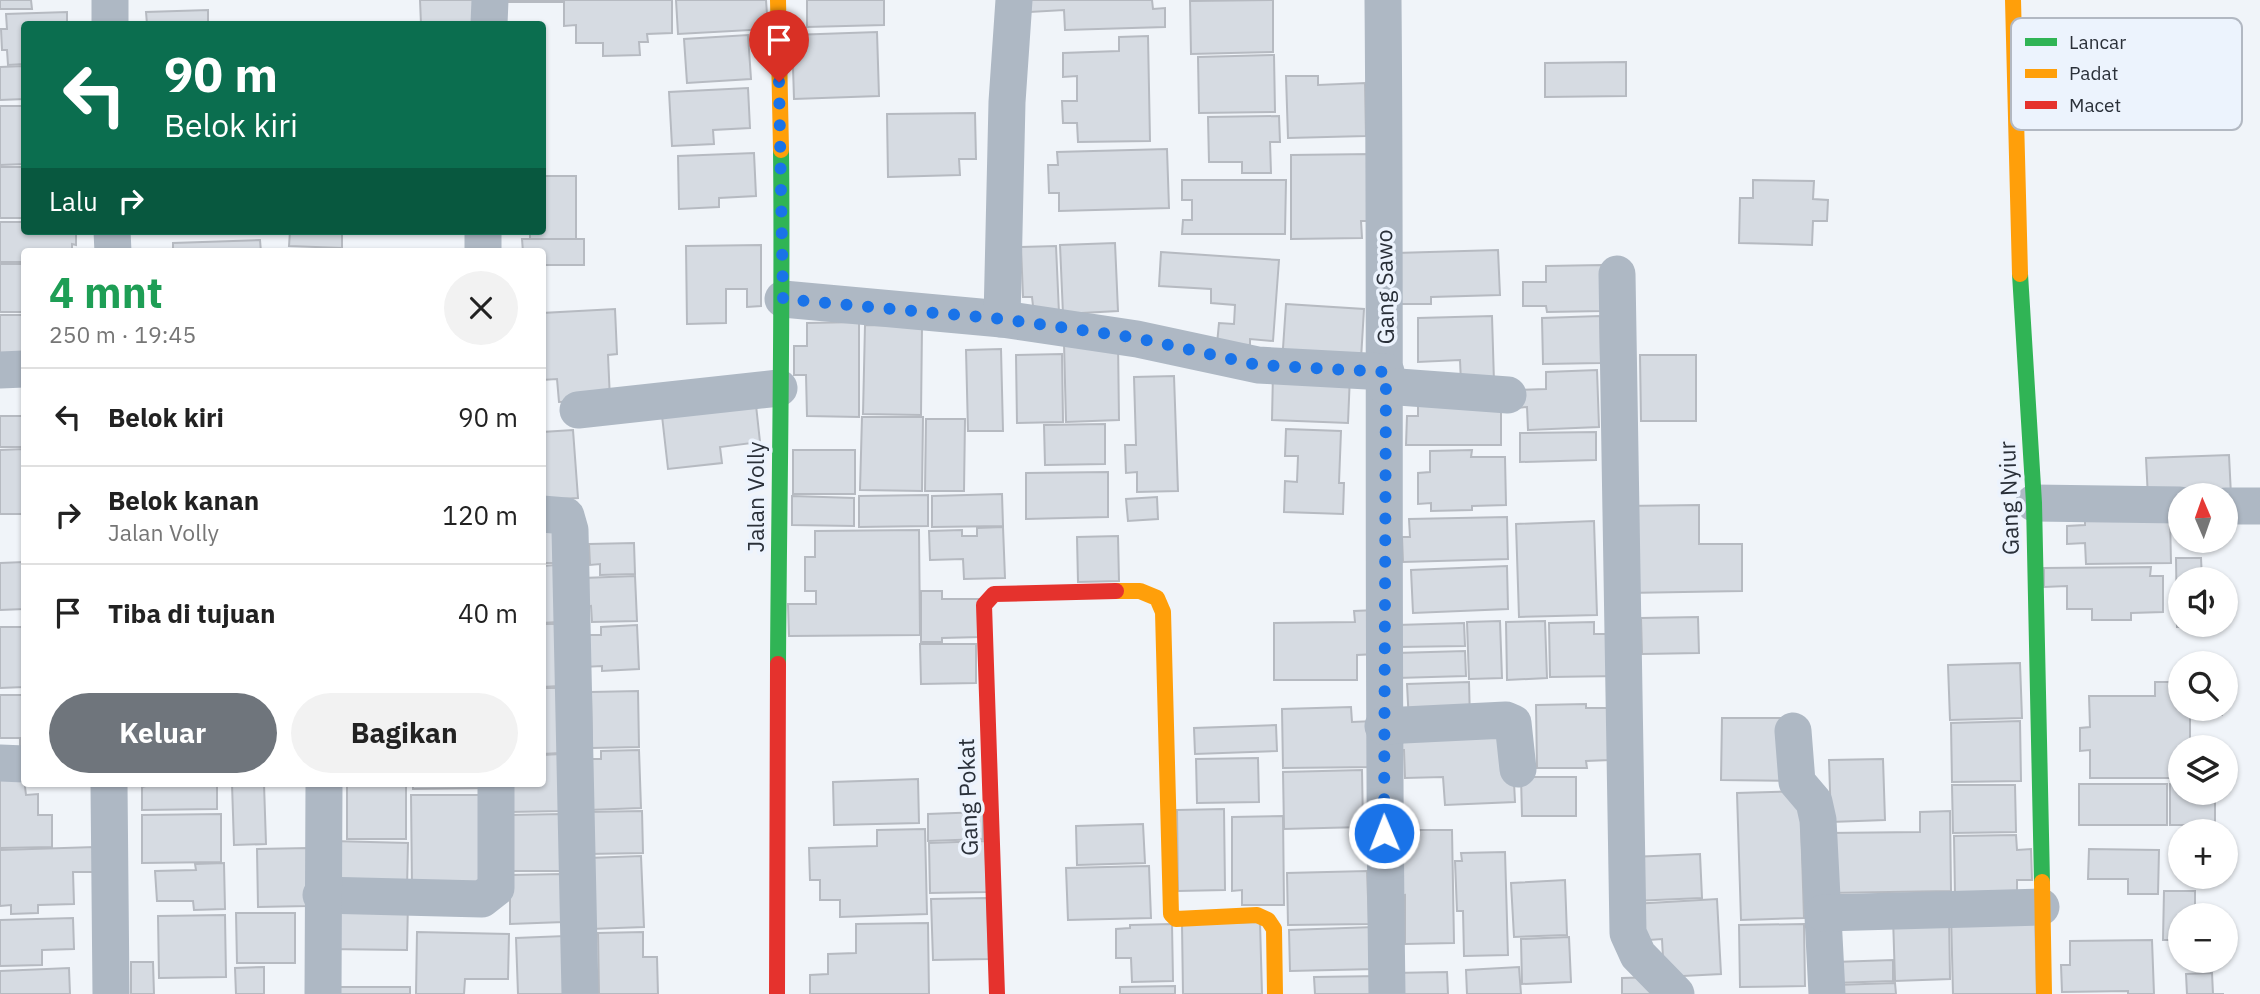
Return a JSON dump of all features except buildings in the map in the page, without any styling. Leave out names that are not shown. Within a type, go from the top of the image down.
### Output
[{"type":"street","points":[[110,0],[110,21]]},
{"type":"street","points":[[489,21],[490,0]]},
{"type":"street","name":"Jalan Volly","points":[[777,994],[779,388],[783,299],[778,0]]},
{"type":"street","points":[[1002,319],[1007,102],[1014,0]]},
{"type":"street","name":"Gang Sawo","points":[[1383,0],[1386,379],[1383,726],[1387,994]]},
{"type":"street","name":"Gang Nyiur","points":[[2013,0],[2013,18]]},
{"type":"street","name":"Gang Nyiur","points":[[2015,130],[2017,217],[2034,503],[2044,994]]},
{"type":"street","points":[[1617,274],[1628,933],[1638,955],[1676,994]]},
{"type":"street","points":[[783,299],[1002,319],[1137,338],[1258,365],[1508,395]]},
{"type":"street","points":[[0,370],[21,369]]},
{"type":"street","points":[[578,410],[779,388]]},
{"type":"street","points":[[2034,503],[2168,505]]},
{"type":"street","points":[[2238,506],[2260,506]]},
{"type":"street","points":[[546,514],[566,516],[570,530],[580,994]]},
{"type":"street","name":"Gang Pokat","points":[[997,994],[984,612],[986,599],[994,594],[1140,591],[1157,598],[1163,612],[1171,914],[1177,919],[1257,915],[1268,920],[1274,929],[1275,994]]},
{"type":"street","points":[[1383,726],[1506,720],[1513,723],[1515,731],[1518,769]]},
{"type":"street","points":[[1793,731],[1797,782],[1814,802],[1818,820],[1827,994]]},
{"type":"street","points":[[0,763],[21,764]]},
{"type":"street","points":[[109,787],[111,994]]},
{"type":"street","points":[[323,994],[321,895],[324,787]]},
{"type":"street","points":[[321,895],[482,899],[491,895],[496,888],[496,787]]},
{"type":"street","points":[[1823,913],[2041,907]]},
{"type":"traffic: fast","points":[[778,664],[781,150]]},
{"type":"traffic: fast","points":[[2020,274],[2034,503],[2042,882]]},
{"type":"traffic: slow","points":[[778,0],[781,150]]},
{"type":"traffic: slow","points":[[2013,0],[2013,18]]},
{"type":"traffic: slow","points":[[2016,130],[2020,274]]},
{"type":"traffic: slow","points":[[1116,591],[1140,591],[1157,598],[1163,612],[1171,914],[1176,919],[1257,915],[1268,920],[1274,929],[1275,994]]},
{"type":"traffic: slow","points":[[2042,882],[2044,994]]},
{"type":"traffic: jam","points":[[997,994],[984,605],[994,594],[1116,591]]},
{"type":"traffic: jam","points":[[777,994],[778,664]]},
{"type":"route","points":[[779,82],[783,299],[1002,319],[1137,338],[1214,358],[1258,365],[1386,372],[1384,833]]}]
